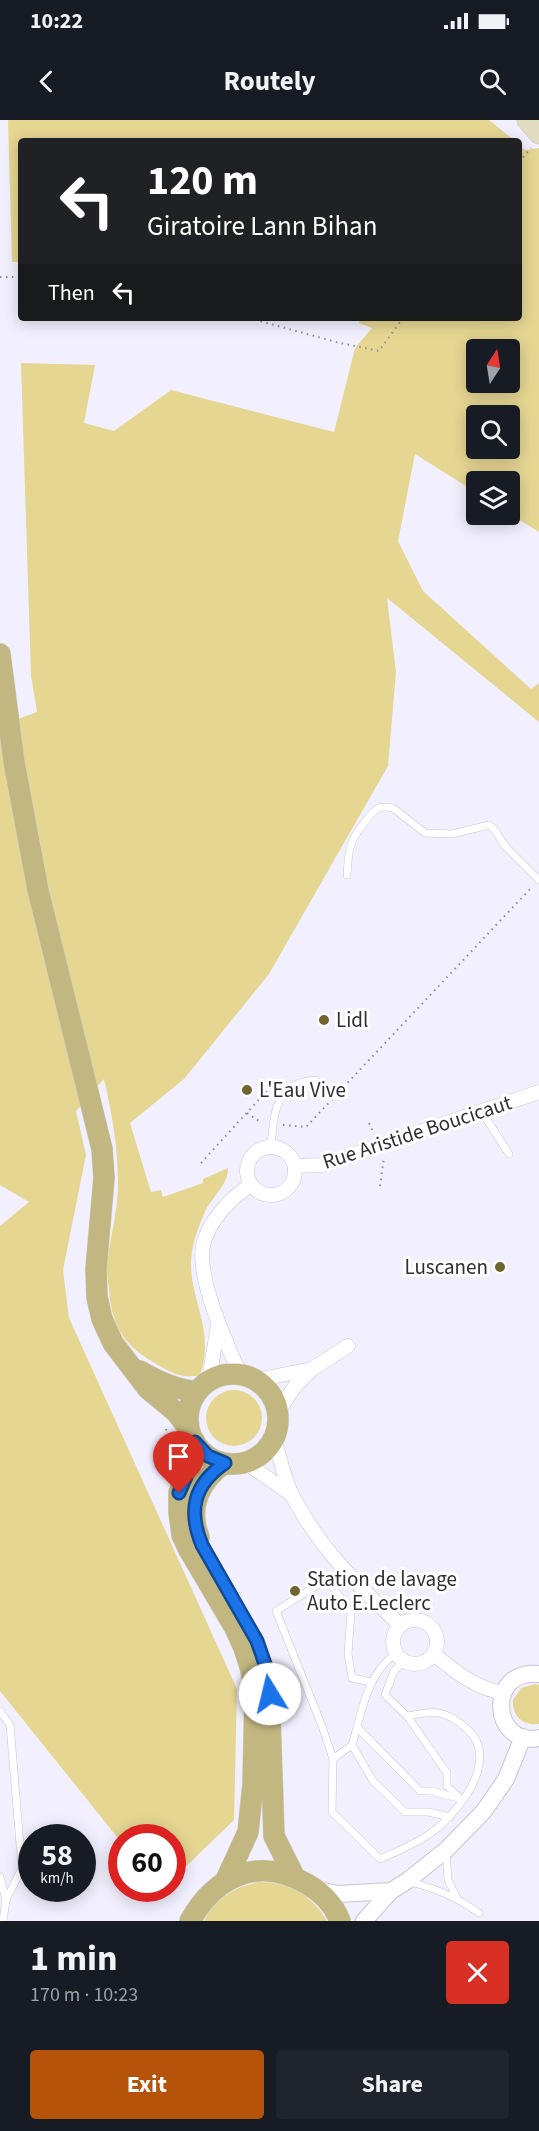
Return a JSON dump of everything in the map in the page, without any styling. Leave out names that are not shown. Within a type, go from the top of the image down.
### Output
[{"type":"main road","points":[[527,120],[536,140]]},
{"type":"main road","points":[[0,654],[15,762],[38,890],[102,1149],[104,1178],[96,1269],[97,1298],[102,1319],[113,1342],[148,1389],[176,1412],[208,1456],[235,1463]]},
{"type":"main road","points":[[132,1366],[158,1382],[181,1390],[203,1386],[224,1374],[248,1377],[267,1388],[274,1399],[278,1412],[278,1425],[274,1439],[257,1457],[214,1471],[199,1491],[194,1514],[196,1530],[202,1545],[248,1623],[265,1664],[270,1694],[270,1775],[274,1836],[294,1876]]},
{"type":"main road","points":[[203,1386],[190,1403],[188,1416],[194,1458],[179,1493],[182,1535],[235,1628],[251,1670],[255,1694],[254,1784],[248,1832],[225,1882]]},
{"type":"main road","points":[[189,1921],[203,1900],[225,1882],[243,1874],[263,1870],[279,1871],[294,1876],[318,1890],[336,1912],[340,1921]]},
{"type":"street","name":"Rue Aristide Boucicaut","points":[[295,1166],[322,1165],[539,1092]]},
{"type":"street","points":[[271,1147],[286,1152],[295,1166],[293,1182],[281,1193],[268,1196],[261,1194],[250,1185],[247,1178],[248,1162],[257,1151],[271,1147]]},
{"type":"street","points":[[250,1185],[242,1190],[216,1217],[203,1245],[204,1273],[218,1323],[248,1377],[312,1369]]},
{"type":"street","points":[[203,1386],[218,1323]]},
{"type":"street","points":[[278,1412],[295,1386],[312,1369],[348,1346]]},
{"type":"street","points":[[274,1439],[291,1495],[326,1548],[361,1589],[400,1625]]},
{"type":"street","points":[[235,1463],[291,1495]]},
{"type":"street","points":[[412,1619],[425,1621],[431,1625],[438,1642],[434,1654],[417,1664],[400,1657],[393,1638],[400,1625],[412,1619]]},
{"type":"street","points":[[434,1654],[454,1671],[486,1690],[503,1693]]},
{"type":"street","points":[[364,1921],[391,1891],[446,1850],[484,1811],[531,1737],[513,1732],[506,1724],[501,1714],[500,1704],[503,1693],[508,1684],[516,1678],[526,1674],[539,1674]]},
{"type":"street","points":[[318,1890],[338,1894],[391,1891]]},
{"type":"lane","points":[[347,875],[354,837],[374,812],[380,807],[387,807],[393,808],[425,833],[452,834],[489,825],[495,829],[505,846],[539,880]]},
{"type":"lane","points":[[271,1147],[277,1107],[285,1091],[297,1083],[316,1080]]},
{"type":"lane","points":[[482,1112],[509,1154]]},
{"type":"lane","points":[[372,1682],[352,1678],[348,1654],[351,1613],[327,1580],[276,1611],[333,1759],[332,1812],[380,1859],[422,1839],[450,1817],[476,1779],[481,1751],[473,1734],[454,1718],[437,1713],[407,1716]]},
{"type":"lane","points":[[333,1759],[352,1745],[367,1690],[383,1662],[400,1657]]},
{"type":"lane","points":[[400,1657],[385,1695],[407,1716],[447,1773],[447,1786],[462,1799]]},
{"type":"lane","points":[[0,1711],[10,1725],[22,1868],[6,1900],[3,1921]]},
{"type":"lane","points":[[357,1727],[420,1791],[431,1791],[462,1799]]},
{"type":"lane","points":[[352,1745],[373,1781],[405,1812],[428,1812],[450,1817]]},
{"type":"lane","points":[[446,1850],[448,1880],[457,1898]]},
{"type":"lane","points":[[0,1877],[6,1900]]},
{"type":"lane","points":[[407,1881],[434,1888],[457,1898],[479,1913]]},
{"type":"path","points":[[522,158],[536,140]]},
{"type":"path","points":[[0,277],[18,277]]},
{"type":"path","points":[[260,321],[379,351],[400,321]]},
{"type":"path","points":[[247,1113],[259,1122],[306,1126],[539,880]]},
{"type":"path","points":[[201,1164],[274,1083]]},
{"type":"path","points":[[369,1124],[373,1132]]},
{"type":"path","points":[[380,1186],[384,1158]]},
{"type":"path","points":[[164,1424],[174,1465]]},
{"type":"shaded area","points":[[8,120],[489,120],[511,138],[18,138],[18,262],[12,262]]},
{"type":"shaded area","points":[[522,148],[525,150],[539,148],[539,532],[520,520],[520,471],[466,471],[466,486],[415,454],[398,541],[423,591],[531,689],[539,683],[539,722],[387,598],[396,672],[388,766],[269,974],[184,1079],[130,1123],[151,1192],[161,1190],[163,1197],[203,1183],[203,1179],[228,1168],[226,1180],[203,1217],[192,1252],[193,1283],[205,1342],[200,1375],[181,1375],[153,1362],[133,1348],[120,1331],[112,1312],[107,1268],[117,1204],[118,1170],[110,1105],[104,1079],[76,1111],[86,1155],[63,1270],[69,1318],[237,1689],[234,1820],[186,1866],[186,1824],[108,1826],[0,1691],[0,1226],[29,1202],[0,1185],[0,726],[37,712],[31,676],[21,363],[95,365],[84,423],[114,431],[171,390],[334,432],[355,348],[372,328],[359,323],[359,321],[522,321]]},
{"type":"shaded area","points":[[229,1390],[239,1390],[254,1398],[260,1407],[262,1418],[260,1429],[254,1438],[239,1446],[229,1446],[218,1441],[211,1434],[206,1423],[206,1413],[211,1402],[218,1395]]},
{"type":"shaded area","points":[[539,1685],[539,1724],[523,1722],[514,1711],[513,1706],[513,1700],[521,1688]]},
{"type":"shaded area","points":[[259,1882],[280,1884],[299,1892],[314,1904],[327,1921],[204,1921],[214,1906],[234,1890]]},
{"type":"place","name":"Lidl","points":[[324,1020]]},
{"type":"place","name":"L'Eau Vive","points":[[247,1090]]},
{"type":"place","name":"Luscanen","points":[[500,1267]]},
{"type":"place","name":"Station de lavage Auto E.Leclerc","points":[[295,1591]]},
{"type":"route","points":[[179,1493],[194,1458],[195,1442],[208,1456],[225,1463],[214,1471],[199,1491],[194,1514],[196,1530],[202,1545],[257,1641],[265,1664],[270,1694]]}]
